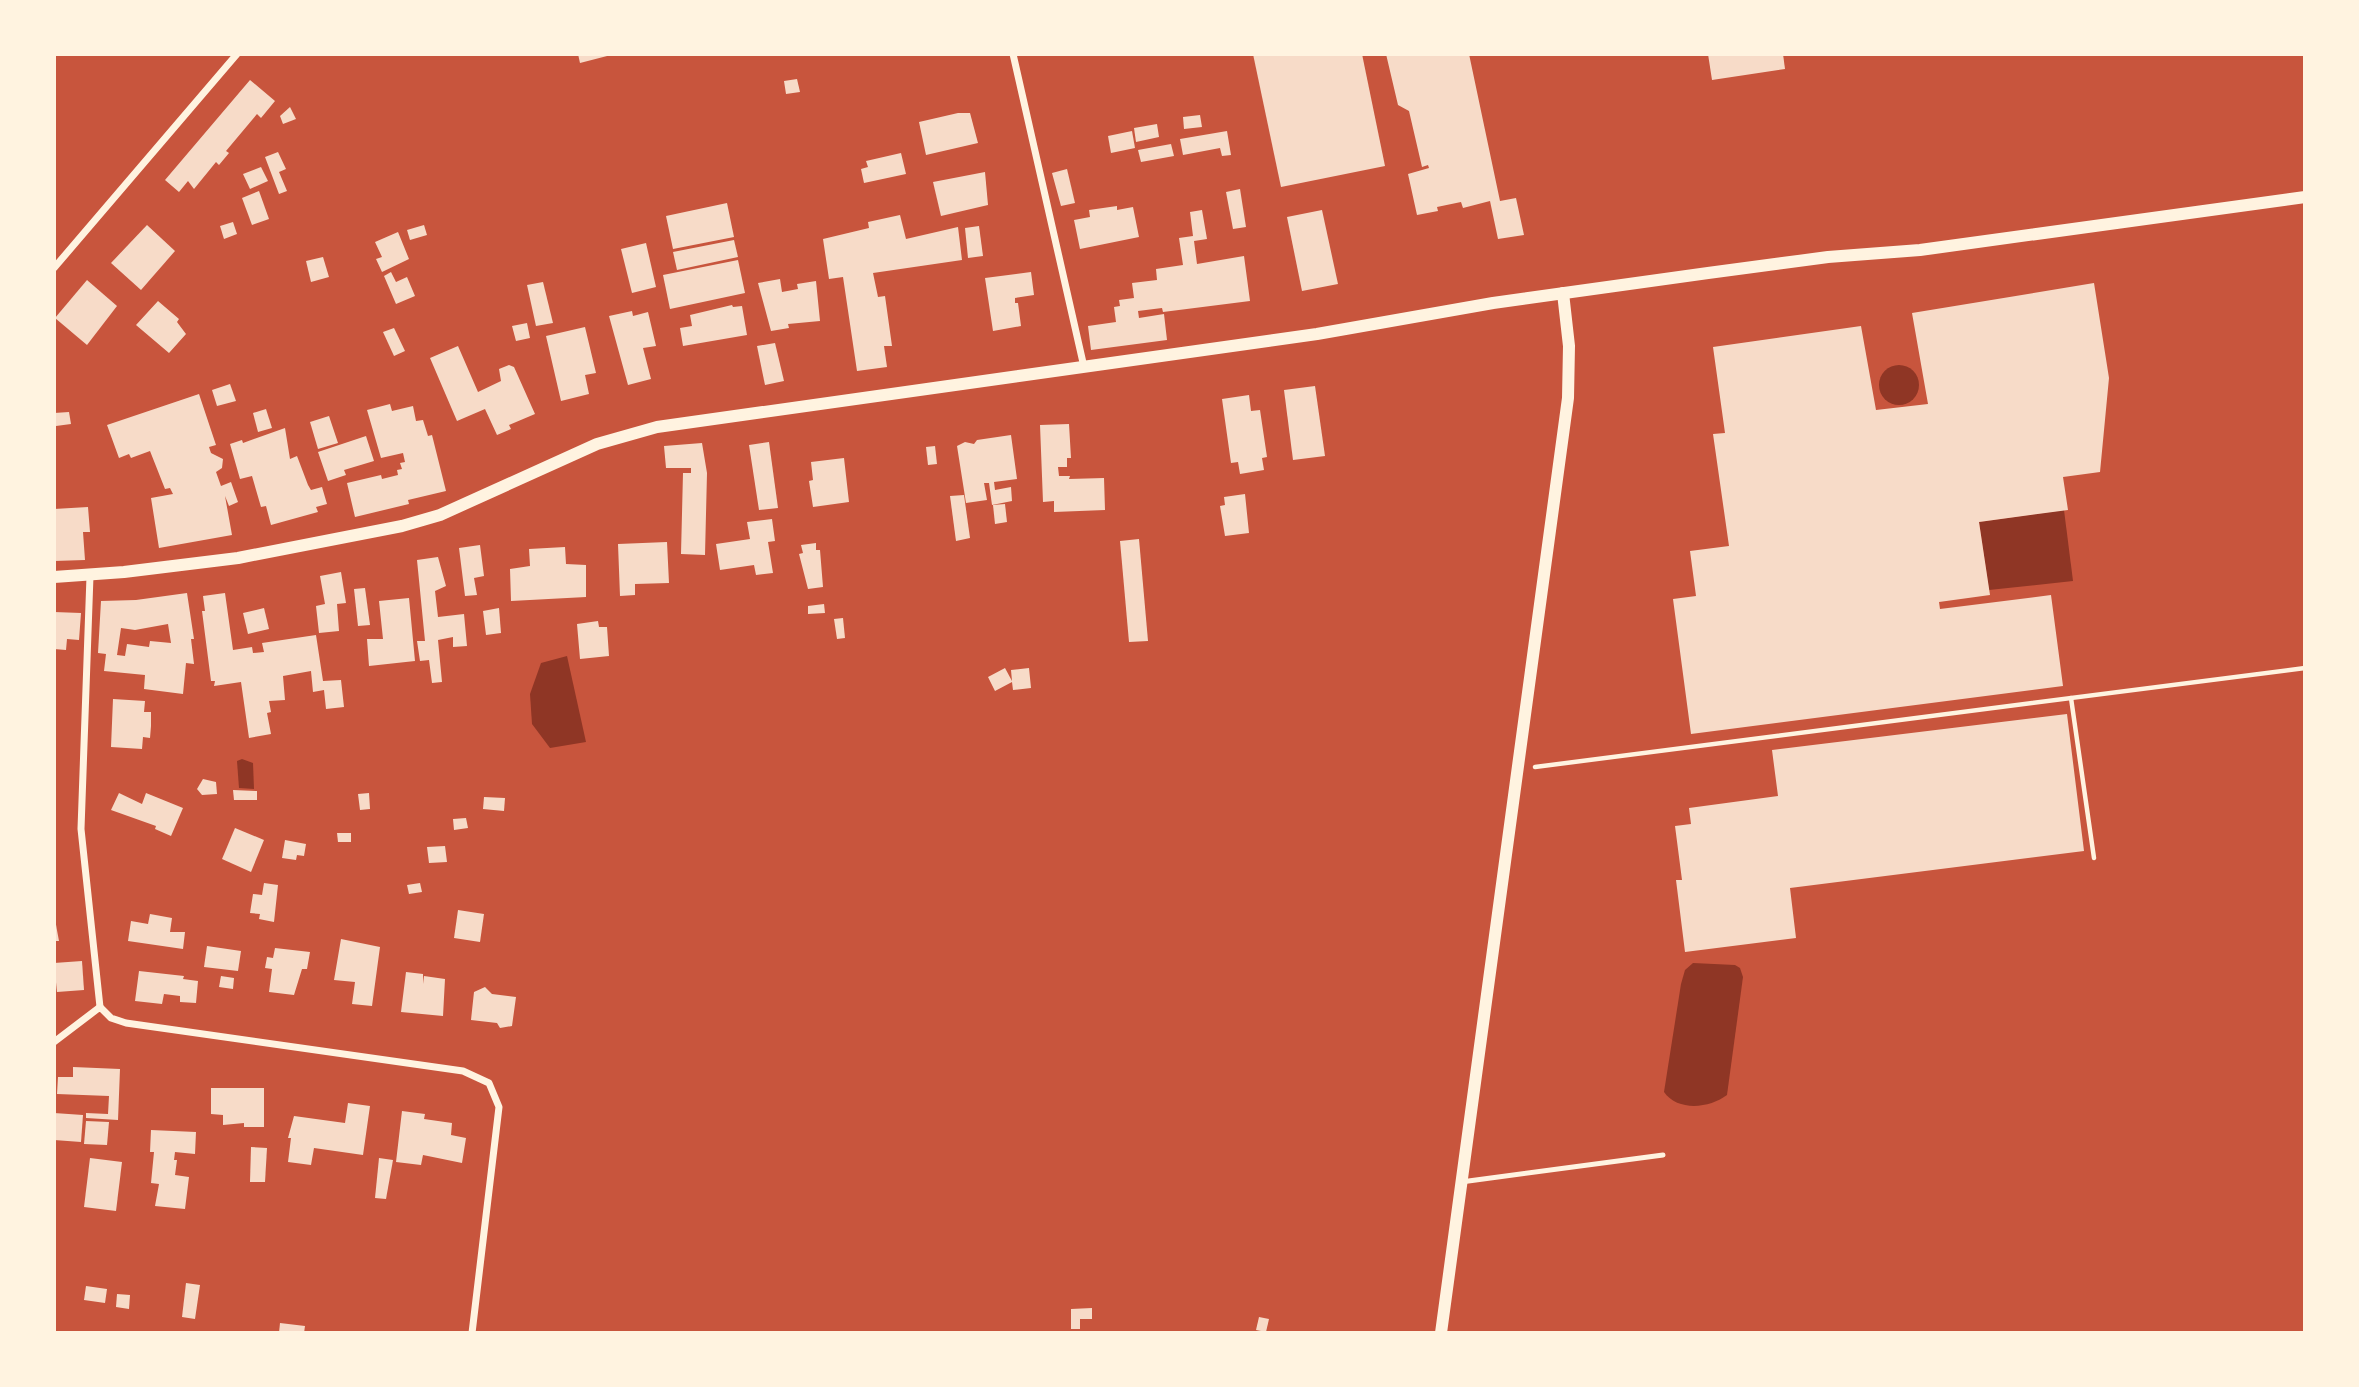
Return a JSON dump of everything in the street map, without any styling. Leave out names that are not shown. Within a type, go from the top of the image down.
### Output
[{"type":"street","points":[[54,268],[237,54]]},
{"type":"street","points":[[1013,54],[1084,367]]},
{"type":"street","points":[[54,577],[90,576],[238,558],[402,526],[440,515],[597,444],[657,427],[1317,334],[1563,293],[1828,257],[1920,250],[2305,197]]},
{"type":"street","points":[[1441,1333],[1569,398],[1569,346],[1563,293]]},
{"type":"street","points":[[90,576],[81,830],[100,1007],[111,1017],[126,1023],[463,1071],[489,1083],[499,1107],[471,1333]]},
{"type":"street","points":[[54,1042],[100,1007]]},
{"type":"lane","points":[[1461,1182],[1662,1155]]},
{"type":"path","points":[[1517,769],[2305,668]]},
{"type":"path","points":[[2071,698],[2094,858]]},
{"type":"shaded area","points":[[1899,365],[1907,366],[1913,371],[1918,377],[1918,393],[1913,399],[1907,404],[1899,405],[1891,404],[1885,399],[1880,393],[1879,385],[1880,377],[1885,371],[1891,366]]},
{"type":"shaded area","points":[[2064,510],[2073,581],[1989,590],[1979,522]]},
{"type":"shaded area","points":[[567,656],[586,742],[550,748],[532,724],[530,694],[541,663]]},
{"type":"shaded area","points":[[242,759],[253,763],[254,789],[239,788],[237,761]]},
{"type":"shaded area","points":[[1693,963],[1735,965],[1740,968],[1743,977],[1727,1095],[1712,1103],[1694,1106],[1677,1103],[1664,1092],[1681,984],[1685,970]]},
{"type":"building","points":[[578,54],[611,54],[611,55],[580,63]]},
{"type":"building","points":[[1253,54],[1362,54],[1385,166],[1281,187]]},
{"type":"building","points":[[1386,54],[1469,54],[1500,201],[1516,198],[1524,235],[1498,239],[1490,201],[1463,208],[1461,202],[1437,207],[1438,211],[1417,215],[1408,174],[1429,168],[1428,165],[1422,167],[1409,111],[1398,105]]},
{"type":"building","points":[[1708,54],[1783,54],[1785,69],[1712,80]]},
{"type":"building","points":[[797,79],[800,92],[786,94],[784,81]]},
{"type":"building","points":[[250,80],[275,101],[261,118],[257,114],[226,151],[229,153],[219,165],[216,162],[194,189],[188,181],[179,192],[165,180]]},
{"type":"building","points":[[290,107],[296,119],[283,124],[280,116]]},
{"type":"building","points":[[970,113],[978,143],[926,155],[919,122]]},
{"type":"building","points":[[1200,115],[1202,127],[1184,129],[1183,117]]},
{"type":"building","points":[[1157,124],[1159,137],[1136,142],[1134,128]]},
{"type":"building","points":[[1132,131],[1135,148],[1111,153],[1108,136]]},
{"type":"building","points":[[1227,131],[1231,155],[1222,156],[1220,148],[1183,155],[1180,139]]},
{"type":"building","points":[[1171,144],[1174,156],[1141,162],[1138,150]]},
{"type":"building","points":[[278,152],[286,169],[279,172],[287,191],[279,194],[265,157]]},
{"type":"building","points":[[901,153],[906,174],[864,183],[861,169],[868,167],[866,161]]},
{"type":"building","points":[[261,167],[268,181],[250,189],[243,174]]},
{"type":"building","points":[[1067,169],[1075,203],[1061,206],[1052,173]]},
{"type":"building","points":[[985,172],[988,205],[941,216],[933,182]]},
{"type":"building","points":[[1240,189],[1246,227],[1233,229],[1226,192]]},
{"type":"building","points":[[259,191],[269,219],[252,225],[242,198]]},
{"type":"building","points":[[727,203],[734,237],[673,249],[666,216]]},
{"type":"building","points":[[1117,206],[1117,210],[1133,207],[1139,237],[1080,249],[1074,220],[1090,217],[1089,210]]},
{"type":"building","points":[[1202,210],[1207,239],[1194,241],[1197,264],[1244,256],[1250,301],[1163,312],[1162,308],[1138,311],[1139,318],[1164,314],[1167,340],[1091,350],[1088,326],[1116,322],[1114,307],[1120,306],[1119,300],[1134,298],[1132,283],[1157,280],[1156,269],[1183,265],[1179,238],[1193,236],[1190,212]]},
{"type":"building","points":[[1322,210],[1338,284],[1302,291],[1287,217]]},
{"type":"building","points":[[900,215],[906,239],[958,227],[962,260],[873,273],[878,297],[885,296],[892,346],[884,346],[887,367],[857,371],[843,277],[829,279],[823,239],[869,228],[868,222]]},
{"type":"building","points":[[233,222],[237,234],[224,239],[220,226]]},
{"type":"building","points":[[147,225],[175,251],[141,290],[111,263]]},
{"type":"building","points":[[424,225],[427,235],[410,240],[407,230]]},
{"type":"building","points":[[979,226],[983,256],[968,258],[965,228]]},
{"type":"building","points":[[398,232],[409,259],[382,272],[376,259],[382,257],[375,242]]},
{"type":"building","points":[[734,240],[738,257],[677,270],[673,252]]},
{"type":"building","points":[[646,243],[656,287],[632,293],[621,249]]},
{"type":"building","points":[[323,257],[329,277],[311,282],[306,261]]},
{"type":"building","points":[[738,260],[745,293],[670,309],[663,275]]},
{"type":"building","points":[[391,272],[396,282],[407,277],[415,296],[396,304],[384,276]]},
{"type":"building","points":[[1031,272],[1034,295],[1015,298],[1021,326],[993,331],[985,278]]},
{"type":"building","points":[[780,279],[782,292],[798,289],[797,284],[816,281],[820,321],[788,324],[789,328],[771,331],[758,283]]},
{"type":"building","points":[[87,280],[117,306],[87,345],[55,318]]},
{"type":"building","points":[[543,282],[553,323],[536,326],[527,285]]},
{"type":"building","points":[[2094,283],[2109,378],[2100,472],[2063,477],[2068,510],[1979,522],[1990,595],[1939,602],[1940,609],[2051,595],[2063,686],[1691,734],[1673,599],[1696,596],[1690,551],[1729,546],[1713,434],[1725,433],[1713,347],[1861,326],[1876,410],[1928,404],[1912,313]]},
{"type":"building","points":[[158,301],[179,319],[177,322],[186,334],[169,353],[136,325]]},
{"type":"building","points":[[732,305],[742,306],[747,335],[683,346],[680,328],[692,326],[690,315]]},
{"type":"building","points":[[632,311],[633,316],[648,312],[656,346],[643,348],[651,379],[628,385],[609,316]]},
{"type":"building","points":[[527,323],[530,338],[516,341],[512,326]]},
{"type":"building","points":[[585,327],[596,373],[585,375],[589,394],[561,401],[546,336]]},
{"type":"building","points":[[394,328],[405,351],[394,356],[383,332]]},
{"type":"building","points":[[775,343],[784,381],[765,385],[757,346]]},
{"type":"building","points":[[458,346],[478,392],[501,381],[499,369],[509,365],[514,367],[535,414],[509,425],[511,429],[497,435],[485,409],[457,421],[430,358]]},
{"type":"building","points":[[230,384],[236,401],[217,406],[212,390]]},
{"type":"building","points":[[1315,386],[1325,456],[1293,460],[1284,390]]},
{"type":"building","points":[[199,394],[216,445],[209,447],[211,453],[223,459],[222,468],[216,472],[221,486],[231,482],[238,502],[229,506],[225,496],[232,535],[159,548],[151,498],[173,494],[170,488],[165,489],[150,451],[131,458],[129,454],[119,458],[107,425]]},
{"type":"building","points":[[1249,395],[1251,411],[1260,410],[1267,457],[1262,458],[1264,470],[1240,474],[1238,462],[1231,463],[1222,399]]},
{"type":"building","points":[[390,404],[392,411],[413,406],[416,421],[423,420],[428,436],[432,435],[446,491],[408,500],[409,504],[355,517],[347,483],[381,475],[382,479],[398,475],[397,470],[402,469],[400,463],[405,462],[403,453],[381,458],[367,410]]},
{"type":"building","points":[[266,409],[272,428],[258,432],[253,413]]},
{"type":"building","points":[[69,412],[71,424],[56,426],[54,413]]},
{"type":"building","points":[[329,416],[338,443],[318,449],[310,422]]},
{"type":"building","points":[[1069,424],[1071,458],[1067,458],[1067,467],[1058,467],[1059,476],[1070,476],[1069,479],[1104,478],[1105,510],[1054,512],[1054,501],[1043,502],[1040,425]]},
{"type":"building","points":[[285,428],[290,459],[297,456],[311,490],[322,487],[327,504],[316,507],[318,512],[271,525],[266,506],[261,507],[252,476],[240,479],[230,444],[242,440],[243,443]]},
{"type":"building","points":[[1011,435],[1017,479],[994,482],[995,490],[1011,487],[1012,501],[992,505],[989,483],[984,483],[987,500],[966,503],[957,446],[965,442],[974,444],[977,440]]},
{"type":"building","points":[[366,436],[374,461],[344,470],[346,475],[328,481],[318,452]]},
{"type":"building","points":[[769,442],[778,508],[759,510],[749,445]]},
{"type":"building","points":[[702,443],[707,473],[705,555],[681,554],[683,473],[691,473],[691,468],[666,468],[664,446]]},
{"type":"building","points":[[935,446],[937,464],[928,465],[926,447]]},
{"type":"building","points":[[844,458],[849,502],[813,507],[809,481],[813,480],[811,462]]},
{"type":"building","points":[[1245,494],[1249,533],[1225,536],[1220,506],[1225,505],[1224,497]]},
{"type":"building","points":[[964,495],[970,538],[956,541],[950,496]]},
{"type":"building","points":[[1005,504],[1007,522],[995,524],[993,505]]},
{"type":"building","points":[[88,507],[90,532],[83,532],[85,560],[54,561],[54,509]]},
{"type":"building","points":[[772,519],[775,541],[768,542],[773,573],[756,575],[754,565],[720,570],[716,544],[750,539],[747,522]]},
{"type":"building","points":[[1139,539],[1148,641],[1129,642],[1120,541]]},
{"type":"building","points":[[667,542],[669,583],[635,584],[635,595],[620,596],[618,544]]},
{"type":"building","points":[[816,543],[816,550],[820,550],[823,587],[808,589],[799,554],[803,553],[801,545]]},
{"type":"building","points":[[480,545],[484,576],[474,578],[477,595],[465,596],[459,548]]},
{"type":"building","points":[[565,547],[566,564],[586,565],[586,597],[511,601],[510,569],[530,566],[529,549]]},
{"type":"building","points":[[438,557],[446,586],[435,591],[438,617],[464,614],[467,646],[453,647],[453,637],[438,640],[442,682],[432,683],[429,660],[420,661],[417,641],[425,641],[417,560]]},
{"type":"building","points":[[341,572],[346,603],[337,604],[339,631],[319,633],[316,606],[325,604],[320,576]]},
{"type":"building","points":[[365,588],[370,625],[358,626],[354,589]]},
{"type":"building","points":[[187,593],[194,639],[191,639],[194,664],[186,663],[183,694],[144,689],[145,675],[104,671],[106,654],[98,653],[101,601],[136,600]],"holes":[[[168,624],[171,643],[150,641],[149,647],[127,644],[125,656],[117,655],[121,628],[135,630]]]},
{"type":"building","points":[[225,593],[233,650],[252,647],[253,653],[264,652],[262,643],[316,635],[323,681],[341,680],[344,707],[326,709],[324,690],[313,692],[311,671],[283,676],[285,700],[269,701],[271,712],[267,713],[271,734],[249,738],[241,682],[214,686],[215,681],[211,681],[202,611],[205,611],[203,596]]},
{"type":"building","points":[[409,598],[415,661],[369,666],[367,639],[383,639],[379,601]]},
{"type":"building","points":[[824,604],[825,613],[808,614],[808,606]]},
{"type":"building","points":[[264,608],[269,629],[248,634],[243,613]]},
{"type":"building","points":[[499,608],[501,633],[486,635],[483,611]]},
{"type":"building","points":[[54,612],[81,613],[79,640],[67,639],[66,650],[54,649]]},
{"type":"building","points":[[843,618],[845,638],[837,639],[834,619]]},
{"type":"building","points":[[598,621],[599,627],[607,627],[609,656],[580,659],[577,624]]},
{"type":"building","points":[[1005,668],[1012,681],[1011,670],[1029,668],[1031,688],[1013,690],[1012,682],[995,691],[988,677]]},
{"type":"building","points":[[113,699],[145,701],[144,712],[151,712],[151,726],[150,738],[143,737],[142,749],[111,747]]},
{"type":"building","points":[[2067,714],[2084,851],[1790,888],[1796,938],[1685,952],[1676,880],[1682,880],[1675,826],[1691,824],[1689,808],[1778,796],[1772,750]]},
{"type":"building","points":[[203,779],[216,782],[217,794],[202,795],[197,789]]},
{"type":"building","points":[[233,790],[257,791],[257,800],[234,800]]},
{"type":"building","points":[[119,793],[142,804],[146,793],[183,808],[171,836],[155,829],[156,826],[111,810]]},
{"type":"building","points":[[369,793],[370,809],[360,810],[358,794]]},
{"type":"building","points":[[484,797],[505,798],[504,811],[483,809]]},
{"type":"building","points":[[466,818],[468,828],[454,830],[453,819]]},
{"type":"building","points":[[235,828],[264,840],[251,872],[222,859]]},
{"type":"building","points":[[337,833],[351,833],[351,842],[338,842]]},
{"type":"building","points":[[285,840],[306,844],[304,856],[297,855],[296,860],[282,858]]},
{"type":"building","points":[[445,846],[447,862],[429,863],[427,847]]},
{"type":"building","points":[[264,883],[278,885],[274,922],[259,919],[260,914],[250,913],[253,894],[262,895]]},
{"type":"building","points":[[420,883],[422,892],[409,894],[407,885]]},
{"type":"building","points":[[458,910],[484,914],[480,942],[454,938]]},
{"type":"building","points":[[54,914],[59,941],[54,941]]},
{"type":"building","points":[[150,914],[172,918],[170,932],[185,932],[183,949],[128,941],[131,921],[148,924]]},
{"type":"building","points":[[341,939],[380,947],[372,1006],[352,1004],[355,982],[334,980]]},
{"type":"building","points":[[207,946],[241,951],[238,971],[204,967]]},
{"type":"building","points":[[275,948],[310,952],[307,969],[302,969],[294,995],[269,992],[272,969],[265,968],[267,957],[273,958]]},
{"type":"building","points":[[82,961],[84,990],[57,992],[54,963]]},
{"type":"building","points":[[139,971],[184,976],[183,979],[198,981],[196,1003],[180,1002],[180,996],[164,994],[162,1004],[135,1001]]},
{"type":"building","points":[[406,972],[423,974],[423,984],[424,976],[445,979],[443,1016],[401,1012]]},
{"type":"building","points":[[221,976],[234,978],[233,989],[219,987]]},
{"type":"building","points":[[485,987],[492,994],[516,997],[512,1026],[500,1028],[497,1023],[471,1020],[474,992]]},
{"type":"building","points":[[73,1067],[120,1069],[118,1120],[86,1118],[86,1113],[108,1114],[109,1096],[57,1094],[58,1077],[73,1077]]},
{"type":"building","points":[[211,1088],[264,1088],[264,1127],[244,1127],[244,1123],[223,1125],[223,1115],[211,1114]]},
{"type":"building","points":[[348,1103],[370,1106],[363,1155],[314,1148],[311,1165],[288,1162],[291,1138],[288,1138],[294,1116],[345,1123]]},
{"type":"building","points":[[402,1111],[425,1114],[424,1119],[452,1123],[451,1135],[466,1138],[462,1163],[423,1155],[421,1165],[396,1162]]},
{"type":"building","points":[[54,1113],[83,1115],[81,1142],[54,1140]]},
{"type":"building","points":[[86,1121],[109,1122],[107,1145],[84,1144]]},
{"type":"building","points":[[151,1130],[196,1132],[195,1154],[175,1152],[175,1175],[189,1177],[185,1209],[155,1206],[159,1184],[151,1183],[154,1152],[150,1152]]},
{"type":"building","points":[[251,1147],[267,1148],[265,1182],[250,1182]]},
{"type":"building","points":[[90,1158],[122,1162],[116,1211],[84,1207]]},
{"type":"building","points":[[379,1158],[393,1160],[386,1199],[375,1198]]},
{"type":"building","points":[[186,1283],[200,1285],[195,1319],[182,1317]]},
{"type":"building","points":[[86,1286],[107,1289],[105,1303],[84,1300]]},
{"type":"building","points":[[117,1294],[130,1295],[129,1309],[116,1307]]},
{"type":"building","points":[[1092,1308],[1092,1319],[1080,1319],[1080,1329],[1071,1329],[1071,1309]]},
{"type":"building","points":[[1259,1317],[1269,1319],[1266,1332],[1256,1330]]},
{"type":"building","points":[[280,1323],[305,1326],[304,1333],[279,1333]]}]
